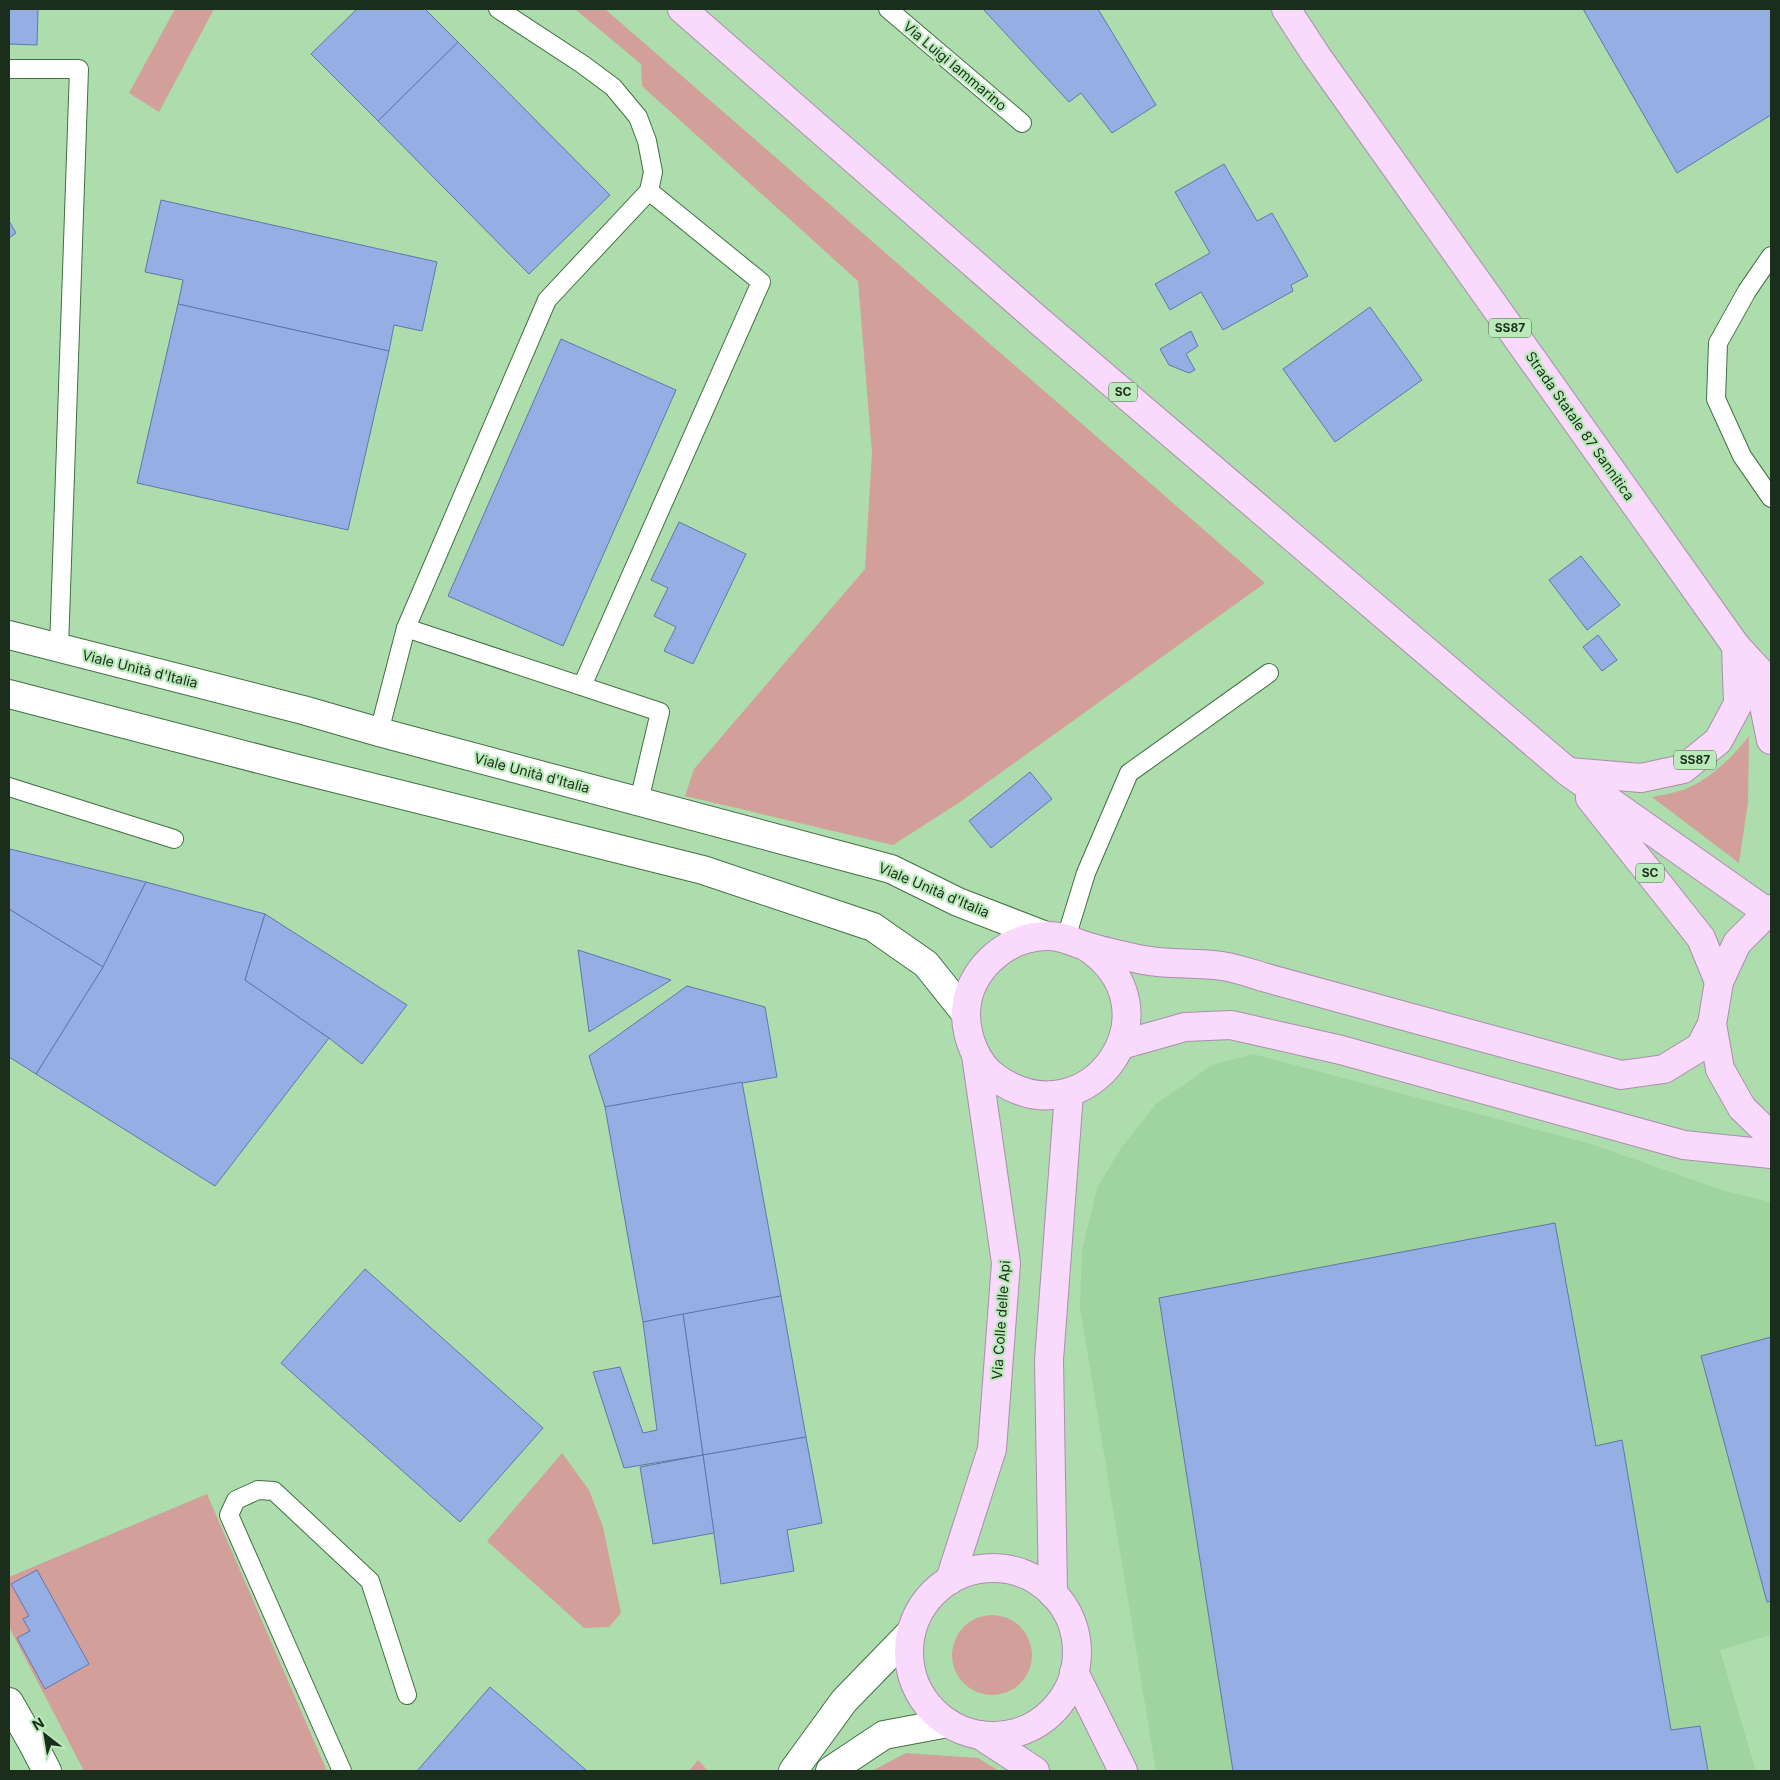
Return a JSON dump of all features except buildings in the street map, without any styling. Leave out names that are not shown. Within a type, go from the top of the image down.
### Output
[{"type":"main road","name":"SC","points":[[682,9],[1031,314],[1568,772],[1769,911]]},
{"type":"main road","name":"Strada Statale 87 Sannitica","points":[[1286,9],[1316,55],[1736,646],[1771,684]]},
{"type":"main road","name":"SS87","points":[[1568,772],[1641,778],[1683,769],[1718,741],[1738,704],[1736,646]]},
{"type":"main road","name":"Strada Statale 87 Sannitica","points":[[1736,646],[1764,706],[1771,740]]},
{"type":"main road","name":"SC","points":[[1568,772],[1700,938],[1718,982]]},
{"type":"main road","points":[[1769,911],[1737,943],[1718,982],[1712,1024],[1720,1069],[1742,1108],[1771,1136]]},
{"type":"main road","points":[[1066,940],[1097,954],[1107,964],[1122,989],[1127,1017],[1121,1045],[1109,1066],[1091,1082],[1070,1093],[1043,1096],[1016,1090],[994,1076],[976,1056],[968,1035],[966,1014],[968,998],[973,984],[990,959],[1016,942],[1066,940],[1146,961],[1224,966],[1621,1075],[1664,1069],[1700,1047],[1712,1024]]},
{"type":"main road","points":[[1121,1045],[1185,1027],[1231,1025],[1341,1050],[1684,1145],[1771,1154]]},
{"type":"main road","name":"Via Colle delle Api","points":[[950,1580],[992,1449],[1006,1263],[976,1056]]},
{"type":"main road","points":[[1053,1594],[1050,1360],[1070,1093]]},
{"type":"main road","points":[[1004,1569],[1022,1573],[1039,1582],[1053,1594],[1069,1617],[1076,1644],[1074,1672],[1062,1700],[1039,1722],[1011,1734],[996,1736],[980,1735],[963,1731],[948,1724],[928,1706],[915,1684],[909,1658],[911,1632],[916,1616],[925,1602],[937,1590],[950,1580],[967,1572],[1004,1569]]},
{"type":"main road","points":[[1074,1672],[1123,1771]]},
{"type":"main road","points":[[980,1735],[1035,1771]]},
{"type":"street","name":"Viale Unità d'Italia","points":[[9,635],[303,710],[891,869],[958,902],[1066,940]]},
{"type":"street","points":[[9,694],[285,766],[703,870],[873,927],[926,964],[966,1014]]},
{"type":"street","points":[[793,1771],[844,1701],[911,1632]]},
{"type":"street","points":[[9,1702],[47,1771]]},
{"type":"street","points":[[830,1771],[884,1736],[948,1724]]},
{"type":"lane","points":[[379,732],[406,628],[547,300],[649,191],[653,172],[647,140],[638,117],[613,86],[498,9]]},
{"type":"lane","name":"Via Luigi Iammarino","points":[[888,9],[1022,123]]},
{"type":"lane","points":[[9,69],[79,68],[60,648]]},
{"type":"lane","points":[[582,686],[761,282],[649,191]]},
{"type":"lane","points":[[1771,256],[1747,291],[1718,343],[1716,399],[1742,456],[1771,498]]},
{"type":"lane","points":[[406,628],[660,712],[639,801]]},
{"type":"lane","points":[[1066,940],[1086,873],[1129,773],[1269,673]]},
{"type":"lane","points":[[9,788],[174,839]]},
{"type":"lane","points":[[342,1771],[229,1515],[236,1500],[258,1490],[274,1491],[370,1581],[407,1695]]},
{"type":"shaded area","points":[[175,9],[214,9],[159,112],[129,93]]},
{"type":"shaded area","points":[[575,9],[605,9],[1265,583],[960,802],[893,845],[685,796],[694,769],[865,569],[872,453],[858,281],[642,86],[641,64]]},
{"type":"shaded area","points":[[1749,736],[1748,802],[1739,863],[1652,797],[1693,786],[1728,760]]},
{"type":"shaded area","points":[[1253,1054],[1591,1144],[1725,1191],[1771,1202],[1771,1635],[1720,1650],[1756,1771],[1156,1771],[1080,1308],[1082,1251],[1097,1188],[1121,1148],[1156,1104],[1212,1065]]},
{"type":"shaded area","points":[[562,1453],[589,1490],[603,1527],[621,1613],[609,1627],[584,1628],[487,1541]]},
{"type":"shaded area","points":[[207,1494],[327,1771],[84,1771],[9,1627],[9,1577]]},
{"type":"shaded area","points":[[992,1615],[1007,1618],[1020,1627],[1029,1640],[1032,1655],[1029,1670],[1020,1683],[1007,1692],[992,1695],[977,1692],[964,1683],[955,1670],[952,1655],[955,1640],[964,1627],[977,1618]]},
{"type":"shaded area","points":[[906,1753],[978,1758],[999,1771],[872,1771]]},
{"type":"shaded area","points":[[698,1760],[708,1771],[689,1771]]}]
